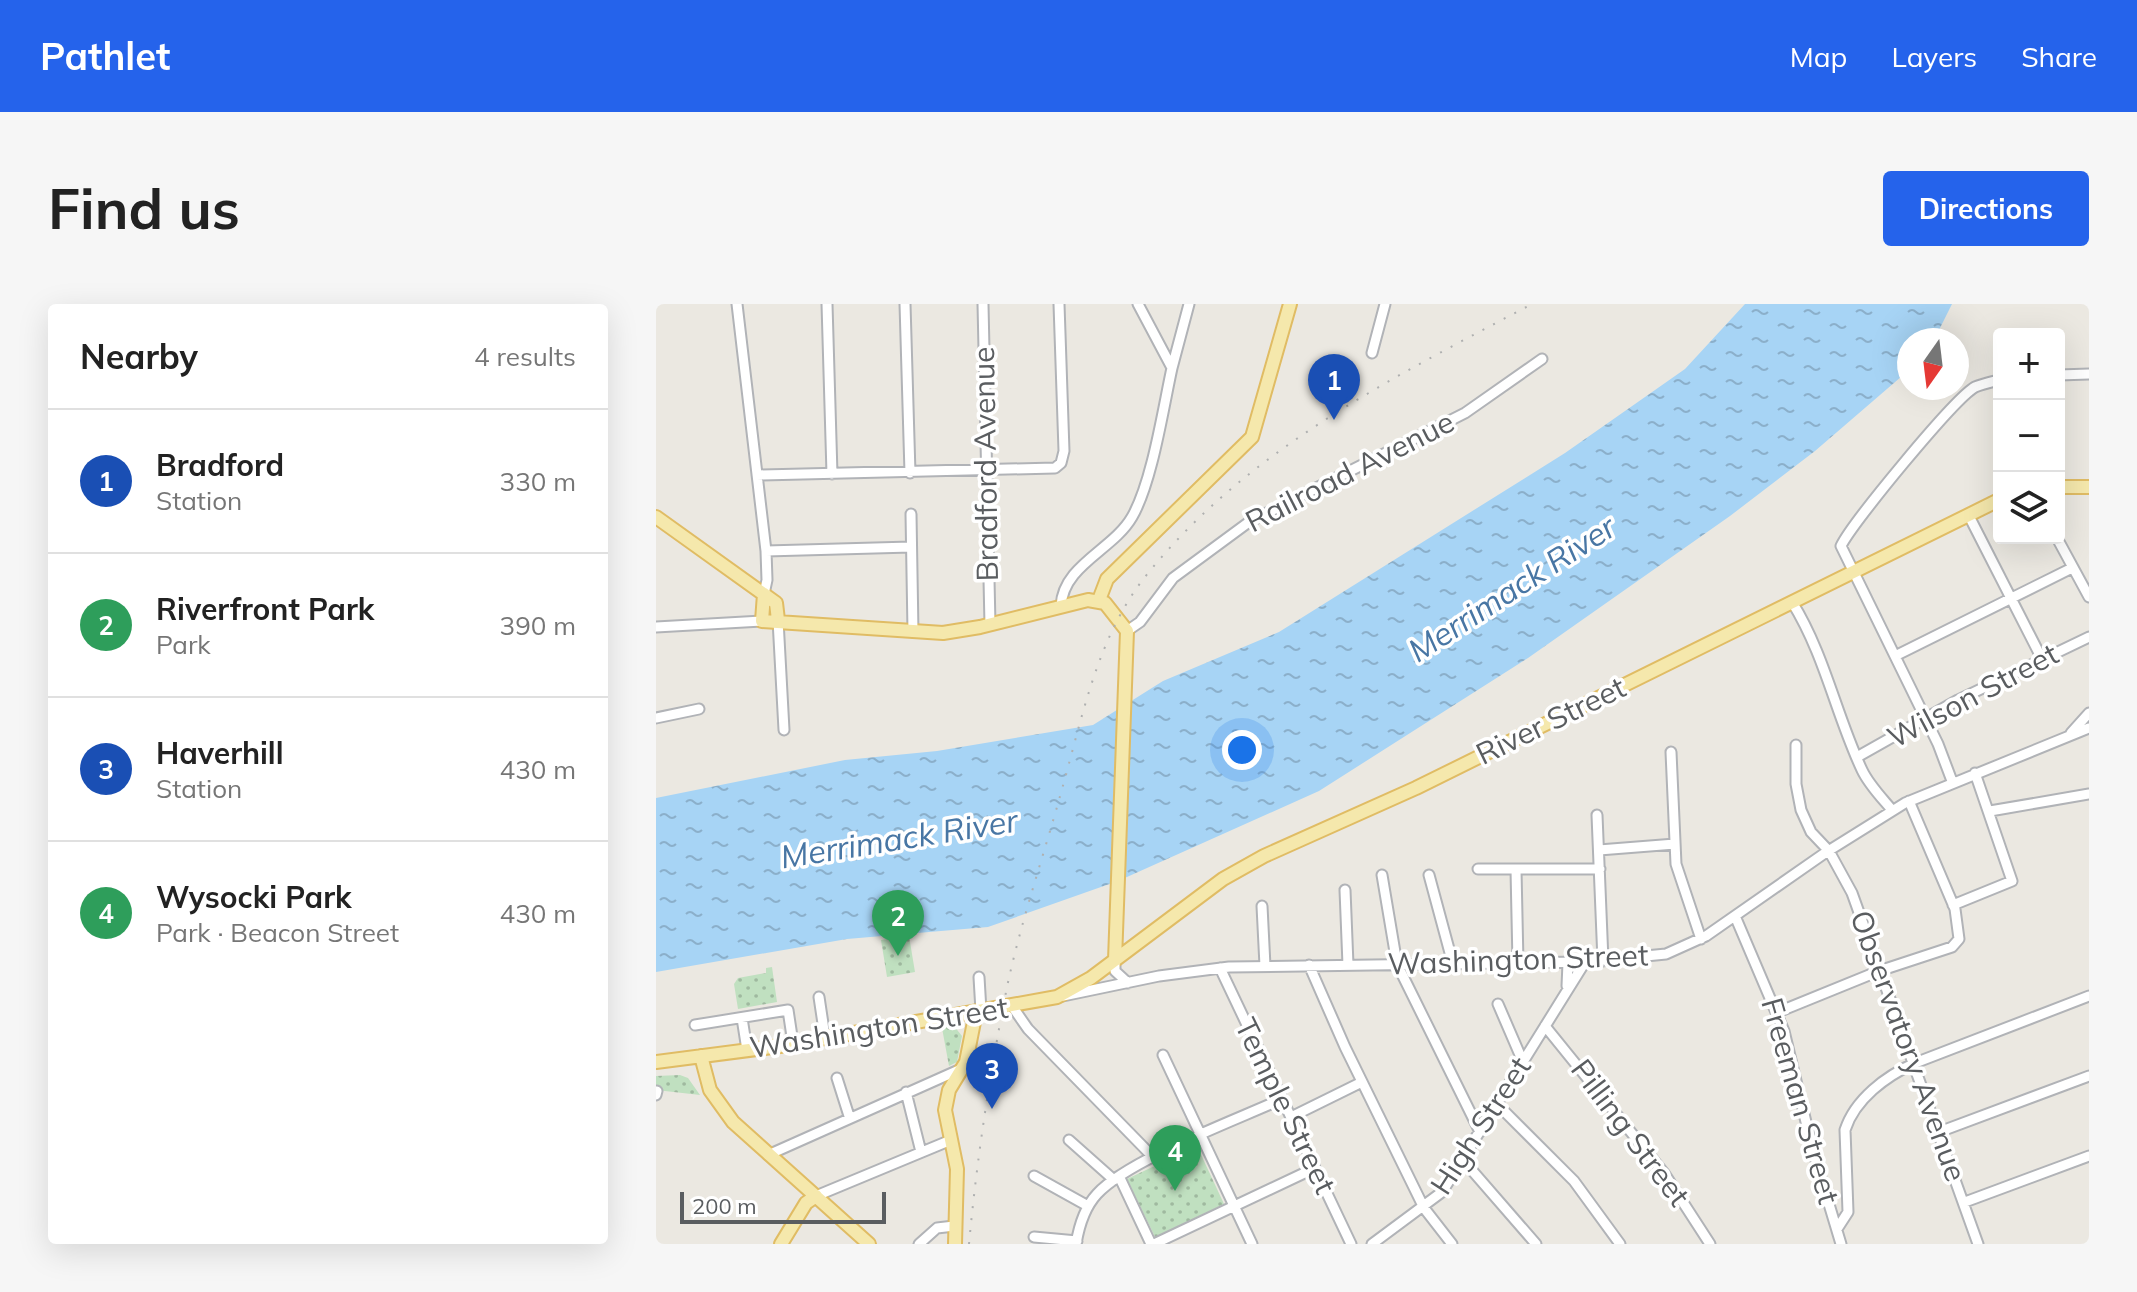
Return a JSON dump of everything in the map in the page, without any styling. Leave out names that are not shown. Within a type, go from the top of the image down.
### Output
[{"type":"main road","points":[[1099,600],[1107,579],[1252,437],[1290,304]]},
{"type":"main road","points":[[2065,487],[2089,487]]},
{"type":"main road","name":"River Street","points":[[1115,960],[1223,879],[1264,856],[1426,783],[1993,503]]},
{"type":"main road","points":[[656,517],[776,603],[778,620]]},
{"type":"main road","points":[[764,594],[762,621],[943,633],[1099,600]]},
{"type":"main road","points":[[1099,600],[1127,635],[1115,960]]},
{"type":"main road","points":[[1116,933],[1126,939],[1141,941]]},
{"type":"main road","name":"Washington Street","points":[[656,1062],[793,1043],[1057,997],[1115,960]]},
{"type":"main road","points":[[955,1244],[957,1169],[946,1100],[953,1082],[964,1068],[978,1012]]},
{"type":"main road","points":[[701,1056],[710,1090],[723,1110],[863,1242]]},
{"type":"main road","points":[[781,1244],[806,1203],[816,1196]]},
{"type":"street","points":[[737,304],[766,551],[764,594]]},
{"type":"street","points":[[827,304],[832,474]]},
{"type":"street","points":[[905,304],[910,473]]},
{"type":"street","name":"Bradford Avenue","points":[[983,304],[990,625]]},
{"type":"street","points":[[757,475],[1047,470],[1061,463],[1059,304]]},
{"type":"street","points":[[1138,304],[1172,368]]},
{"type":"street","points":[[1061,606],[1063,587],[1126,526],[1136,510],[1189,304]]},
{"type":"street","points":[[1372,353],[1385,304]]},
{"type":"street","name":"Railroad Avenue","points":[[1127,635],[1173,578],[1249,522],[1465,413],[1542,359]]},
{"type":"street","points":[[2065,375],[2089,374]]},
{"type":"street","points":[[1952,781],[1856,571],[1841,546],[1846,535],[1952,409],[1974,388],[1993,382]]},
{"type":"street","points":[[911,514],[913,632]]},
{"type":"street","points":[[1969,516],[2041,657]]},
{"type":"street","points":[[2060,544],[2089,597]]},
{"type":"street","points":[[766,551],[911,547]]},
{"type":"street","points":[[1895,656],[2072,568]]},
{"type":"street","points":[[1792,602],[1807,626],[1828,676],[1863,772],[1892,810]]},
{"type":"street","points":[[778,620],[784,730]]},
{"type":"street","points":[[656,627],[762,621]]},
{"type":"street","name":"Wilson Street","points":[[1857,757],[2041,657],[2089,637]]},
{"type":"street","points":[[656,718],[699,709]]},
{"type":"street","points":[[2069,735],[2089,713]]},
{"type":"street","name":"Washington Street","points":[[1057,997],[1220,968],[1568,963],[1654,957],[1701,939],[1829,851],[1909,801],[2089,728]]},
{"type":"street","name":"Observatory Avenue","points":[[1796,745],[1796,784],[1801,810],[1811,832],[1829,851],[1852,893],[1978,1244]]},
{"type":"street","points":[[1671,752],[1678,874],[1701,939]]},
{"type":"street","points":[[1953,905],[2012,881],[1975,773]]},
{"type":"street","points":[[1990,811],[2089,794]]},
{"type":"street","points":[[1778,1012],[1879,971],[1952,947],[1959,939],[1960,930],[1953,905],[1909,801]]},
{"type":"street","points":[[1597,815],[1603,961]]},
{"type":"street","points":[[1599,850],[1675,844]]},
{"type":"street","points":[[1478,869],[1600,869]]},
{"type":"street","points":[[1516,870],[1518,963]]},
{"type":"street","points":[[1382,875],[1397,964],[1480,1132]]},
{"type":"street","points":[[1429,875],[1453,964]]},
{"type":"street","points":[[1345,890],[1348,965]]},
{"type":"street","points":[[1262,906],[1265,966]]},
{"type":"street","name":"Freeman Street","points":[[1735,916],[1778,1012],[1841,1244]]},
{"type":"street","points":[[1115,960],[1115,971],[1128,983]]},
{"type":"street","name":"High Street","points":[[1376,1243],[1442,1192],[1567,986],[1585,962]]},
{"type":"street","name":"High Street","points":[[1567,986],[1568,963]]},
{"type":"street","points":[[1309,965],[1424,1208],[1452,1244]]},
{"type":"street","name":"Temple Street","points":[[1220,968],[1351,1244]]},
{"type":"street","points":[[978,1012],[979,977]]},
{"type":"street","points":[[1837,1229],[1848,1212],[1845,1150],[1849,1117],[1895,1072],[2089,996]]},
{"type":"street","points":[[819,997],[825,1037]]},
{"type":"street","points":[[1498,1004],[1523,1062]]},
{"type":"street","points":[[1012,1006],[1028,1029],[1154,1158]]},
{"type":"street","points":[[695,1025],[788,1010],[793,1043]]},
{"type":"street","points":[[742,1018],[747,1050]]},
{"type":"street","name":"Pilling Street","points":[[1545,1026],[1664,1173],[1710,1244]]},
{"type":"street","points":[[1163,1055],[1252,1244]]},
{"type":"street","points":[[768,1155],[849,1116],[964,1068]]},
{"type":"street","points":[[1939,1132],[2089,1076]]},
{"type":"street","points":[[837,1078],[849,1116]]},
{"type":"street","points":[[1291,1117],[1362,1082]]},
{"type":"street","points":[[906,1092],[921,1152]]},
{"type":"street","points":[[1034,1237],[1076,1243],[1088,1206],[1116,1178],[1282,1099]]},
{"type":"street","points":[[1497,1104],[1574,1181],[1620,1244]]},
{"type":"street","points":[[816,1196],[951,1140]]},
{"type":"street","points":[[1069,1140],[1116,1178],[1152,1244],[1315,1168]]},
{"type":"street","points":[[1965,1202],[2089,1156]]},
{"type":"street","points":[[1463,1160],[1536,1244]]},
{"type":"street","points":[[1034,1176],[1088,1206]]},
{"type":"street","points":[[919,1244],[937,1228],[954,1226]]},
{"type":"green space","points":[[909,936],[915,972],[887,977],[881,940]]},
{"type":"green space","points":[[772,967],[777,1002],[738,1009],[734,984],[738,978],[766,973],[766,968]]},
{"type":"green space","points":[[954,1026],[962,1036],[957,1062],[949,1066],[942,1028]]},
{"type":"green space","points":[[680,1075],[688,1078],[700,1095],[656,1090],[656,1076]]},
{"type":"green space","points":[[1197,1146],[1224,1204],[1155,1237],[1127,1179]]},
{"type":"water","name":"Merrimack River","points":[[1745,304],[1952,304],[1940,328],[1897,328],[1897,380],[1815,451],[1730,516],[1528,658],[1319,791],[1118,881],[988,927],[847,939],[656,972],[656,798],[845,760],[937,751],[1093,725],[1163,681],[1279,632],[1565,453],[1685,369]]},
{"type":"railway","points":[[969,1244],[985,1115],[1013,962],[1094,676],[1131,596],[1189,528],[1232,488],[1278,452],[1377,388],[1532,304]]},
{"type":"place","name":"Bradford","points":[[1334,420]]},
{"type":"place","name":"Riverfront Park","points":[[898,956]]},
{"type":"place","name":"Haverhill","points":[[992,1109]]},
{"type":"place","name":"Wysocki Park","points":[[1175,1191]]}]
